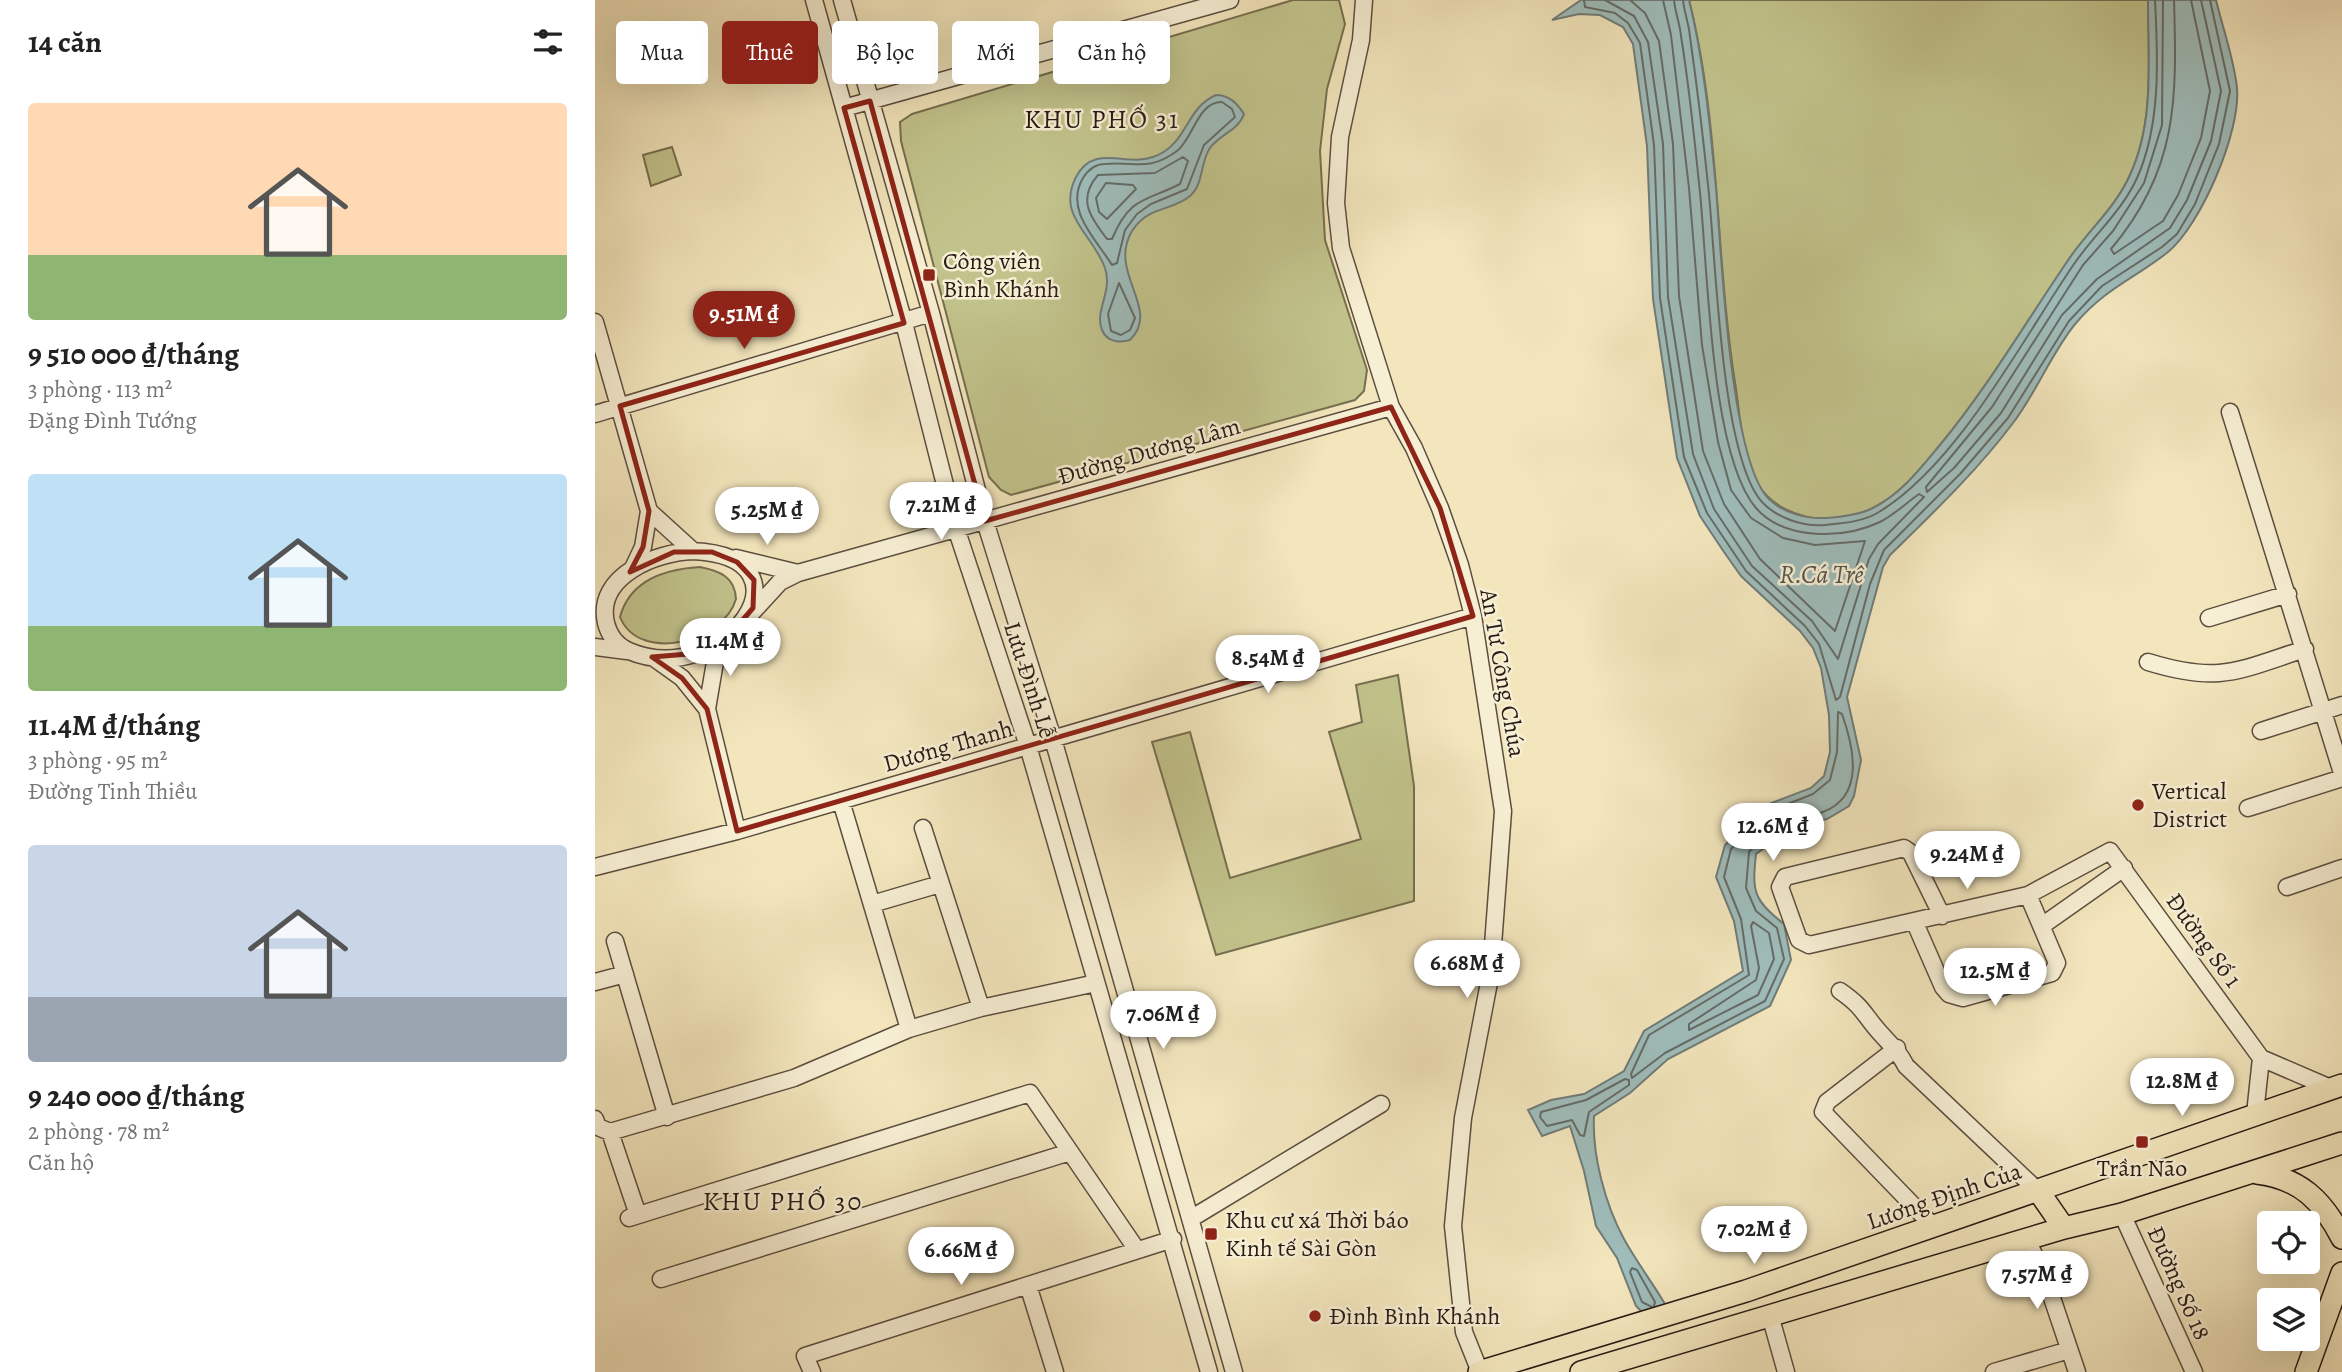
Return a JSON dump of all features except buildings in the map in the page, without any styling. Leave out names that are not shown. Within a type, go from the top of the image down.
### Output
[{"type":"main road","name":"Lương Định Của","points":[[1479,1372],[1746,1291],[2337,1087]]},
{"type":"main road","points":[[1581,1372],[2064,1228],[2122,1214],[2257,1173],[2342,1143]]},
{"type":"main road","points":[[2257,1173],[2284,1179],[2309,1193],[2329,1211],[2342,1238]]},
{"type":"main road","points":[[2039,1192],[2064,1228]]},
{"type":"main road","points":[[2306,1372],[2342,1273]]},
{"type":"street","name":"Lưu Đình Lễ","points":[[814,0],[904,323],[956,528],[1028,746],[1173,1239],[1209,1372]]},
{"type":"street","name":"Lưu Đình Lễ","points":[[842,0],[931,313],[985,521],[1053,739],[1234,1372]]},
{"type":"street","points":[[844,108],[1230,0]]},
{"type":"street","name":"An Tư Công Chúa","points":[[1364,0],[1361,40],[1340,137],[1336,203],[1341,248],[1391,407],[1414,448],[1440,508],[1473,616],[1503,811],[1491,972],[1464,1118],[1453,1226],[1464,1332],[1479,1372]]},
{"type":"street","points":[[595,414],[931,313]]},
{"type":"street","points":[[595,322],[649,511],[643,547],[630,572]]},
{"type":"street","name":"Đường Dương Lâm","points":[[746,619],[779,582],[798,573],[1391,407]]},
{"type":"street","points":[[2230,412],[2342,772]]},
{"type":"street","points":[[649,511],[693,551]]},
{"type":"street","points":[[595,608],[614,586],[652,557],[693,551],[726,556],[745,568],[754,580],[755,599],[746,619],[727,638],[691,655],[652,657],[595,647]]},
{"type":"street","name":"Đường Dương Lâm","points":[[726,556],[798,573]]},
{"type":"street","points":[[614,586],[605,606],[607,627],[615,641],[630,652]]},
{"type":"street","points":[[2209,618],[2288,594]]},
{"type":"street","name":"Dương Thanh","points":[[595,867],[737,831],[1473,616]]},
{"type":"street","points":[[727,638],[713,670],[707,709],[737,831]]},
{"type":"street","points":[[2148,663],[2184,673],[2212,676],[2229,674],[2305,649]]},
{"type":"street","points":[[652,657],[682,678],[707,709]]},
{"type":"street","points":[[2262,730],[2342,705]]},
{"type":"street","points":[[2248,808],[2342,778]]},
{"type":"street","points":[[841,800],[909,1029]]},
{"type":"street","points":[[923,828],[981,1009]]},
{"type":"street","points":[[1915,923],[1943,986],[1949,994],[1963,998],[2052,973],[2057,963],[2028,895],[1915,923],[1806,945],[1800,940],[1780,887],[1785,877],[1904,848],[1911,853],[1942,916]]},
{"type":"street","name":"Đường Số 1","points":[[2028,895],[2110,851],[2261,1058]]},
{"type":"street","points":[[2043,925],[2124,868]]},
{"type":"street","points":[[2287,887],[2342,869]]},
{"type":"street","points":[[872,904],[940,884]]},
{"type":"street","points":[[615,941],[667,1117]]},
{"type":"street","points":[[595,982],[625,974]]},
{"type":"street","points":[[595,1119],[598,1127],[610,1132],[667,1117],[794,1078],[909,1029],[1096,982]]},
{"type":"street","points":[[1840,991],[1860,1004],[1881,1034],[1897,1048],[1906,1066],[2039,1192]]},
{"type":"street","points":[[1897,1048],[1827,1102],[1823,1112],[1934,1227]]},
{"type":"street","points":[[2255,1114],[2261,1058],[2337,1087]]},
{"type":"street","points":[[610,1132],[634,1216],[1030,1093],[1137,1250]]},
{"type":"street","points":[[1192,1218],[1381,1104]]},
{"type":"street","points":[[661,1279],[1070,1152]]},
{"type":"street","name":"Đường Số 18","points":[[2122,1214],[2194,1372]]},
{"type":"street","points":[[812,1372],[805,1356],[1173,1239]]},
{"type":"street","points":[[2027,1239],[2048,1286],[2077,1372]]},
{"type":"street","points":[[1028,1285],[1055,1372]]},
{"type":"street","points":[[1770,1315],[1786,1372]]},
{"type":"street","points":[[1994,1372],[2070,1350]]},
{"type":"highlighted area","points":[[870,101],[985,521],[1391,407],[1440,508],[1473,616],[737,831],[707,709],[682,678],[652,657],[700,653],[727,638],[753,608],[754,580],[737,562],[712,552],[674,552],[630,572],[643,547],[649,511],[620,406],[904,323],[844,108]]},
{"type":"green space","points":[[1293,0],[1339,0],[1345,24],[1327,89],[1320,151],[1325,240],[1367,370],[1364,391],[1355,400],[1011,495],[1001,490],[989,477],[901,141],[900,122],[912,114],[1012,84],[1039,84],[1039,76],[1053,72],[1053,84],[1170,84],[1170,37]]},
{"type":"green space","points":[[1689,0],[2148,0],[2147,111],[2138,154],[2124,187],[2069,259],[1958,423],[1901,488],[1866,511],[1823,519],[1792,512],[1767,496],[1749,464],[1729,341],[1707,96]]},
{"type":"green space","points":[[672,147],[681,175],[651,186],[643,155]]},
{"type":"green space","points":[[700,567],[725,576],[735,591],[736,599],[728,614],[715,627],[681,642],[662,643],[644,640],[630,631],[620,617],[625,604],[640,585],[674,570]]},
{"type":"green space","points":[[1398,675],[1414,786],[1414,901],[1216,955],[1152,742],[1190,732],[1230,878],[1361,839],[1329,732],[1362,722],[1356,685]]},
{"type":"water","name":"R.Cá Trê","points":[[1581,0],[1689,0],[1706,94],[1730,352],[1745,443],[1756,478],[1769,499],[1788,511],[1810,517],[1844,516],[1868,510],[1892,496],[1910,480],[1974,400],[2069,259],[2117,198],[2138,154],[2147,111],[2148,0],[2216,0],[2237,88],[2237,106],[2226,152],[2205,200],[2181,239],[2156,261],[2109,292],[2076,323],[2022,411],[1999,441],[1890,555],[1883,567],[1847,697],[1861,760],[1854,796],[1849,806],[1827,819],[1794,827],[1756,854],[1754,877],[1757,894],[1766,908],[1784,924],[1791,960],[1770,1006],[1668,1059],[1630,1093],[1594,1116],[1595,1147],[1606,1195],[1624,1239],[1665,1304],[1661,1314],[1642,1312],[1636,1306],[1617,1258],[1596,1226],[1584,1171],[1570,1126],[1542,1136],[1528,1110],[1551,1100],[1584,1094],[1624,1071],[1644,1031],[1743,971],[1734,921],[1716,877],[1725,845],[1766,805],[1811,788],[1824,776],[1830,752],[1829,715],[1821,668],[1813,648],[1800,631],[1741,576],[1700,516],[1677,458],[1653,299],[1647,146],[1633,44],[1623,27],[1600,15],[1579,14],[1552,20]]},
{"type":"water","points":[[1216,95],[1232,100],[1244,114],[1238,125],[1210,148],[1198,185],[1190,196],[1146,217],[1132,231],[1126,246],[1126,261],[1138,303],[1138,328],[1130,340],[1110,339],[1104,334],[1100,323],[1107,285],[1105,268],[1073,214],[1070,203],[1076,177],[1083,167],[1101,158],[1142,159],[1164,151],[1180,136],[1198,108]]},
{"type":"place","name":"Công viên Bình Khánh","points":[[929,275]]},
{"type":"place","name":"Vertical District","points":[[2138,805]]},
{"type":"place","name":"Trần Não","points":[[2142,1142]]},
{"type":"place","name":"Khu cư xá Thời báo Kinh tế Sài Gòn","points":[[1211,1234]]},
{"type":"place","name":"Đình Bình Khánh","points":[[1315,1316]]},
{"type":"district","name":"KHU PHỐ 31","points":[[1102,119]]},
{"type":"district","name":"KHU PHỐ 30","points":[[783,1201]]}]
